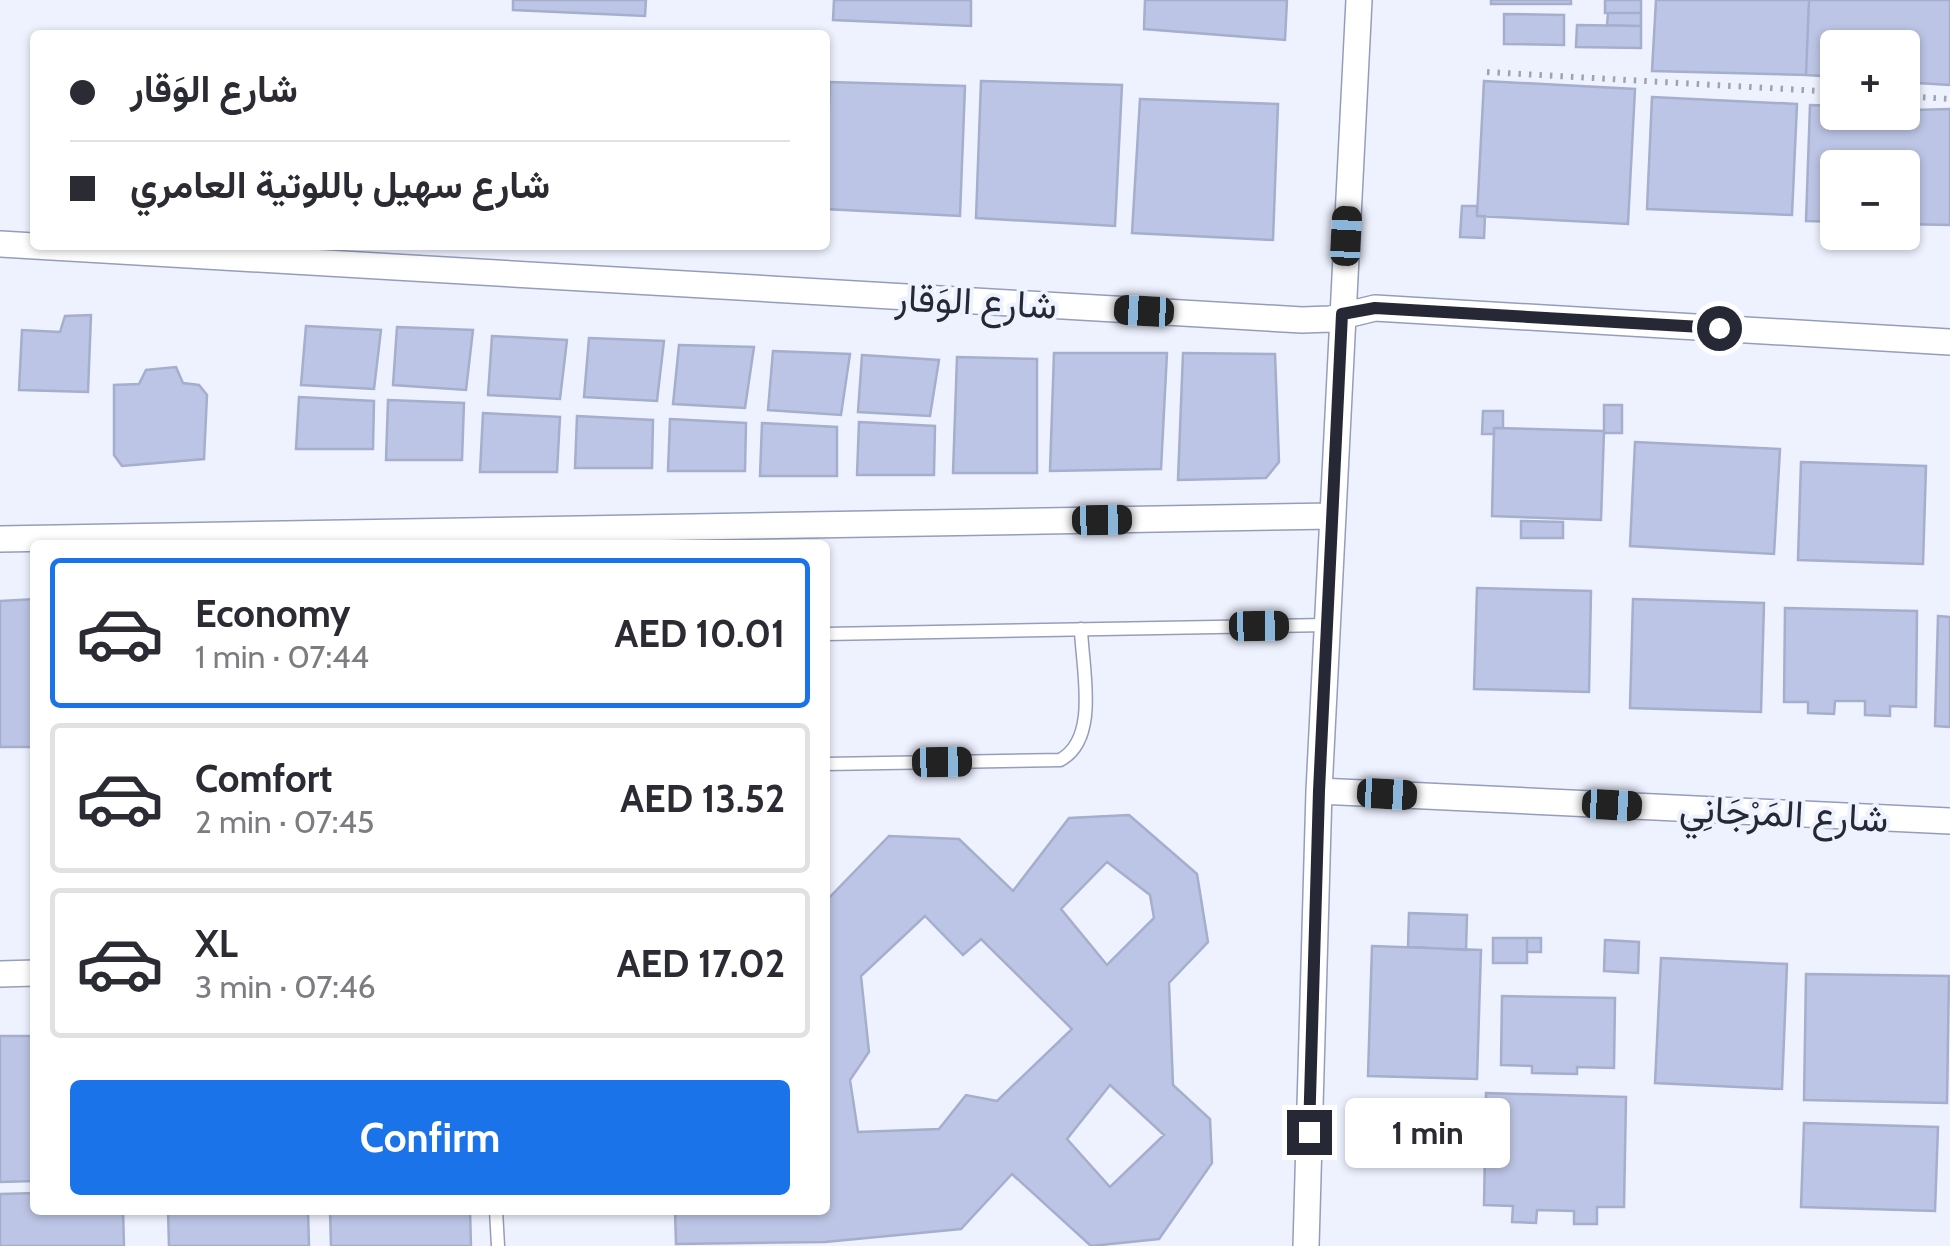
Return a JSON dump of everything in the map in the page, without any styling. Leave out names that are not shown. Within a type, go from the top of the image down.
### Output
[{"type":"street","points":[[1306,1246],[1319,791],[1359,0]]},
{"type":"street","name":"شارع الوَقار","points":[[0,244],[30,246]]},
{"type":"street","name":"شارع الوَقار","points":[[103,250],[1302,320],[1375,308],[1950,342]]},
{"type":"street","points":[[0,539],[523,538],[1333,516]]},
{"type":"street","name":"شارع المَرْجَانِي","points":[[1319,791],[1950,821]]},
{"type":"street","points":[[0,974],[30,973]]},
{"type":"lane","points":[[830,634],[1330,625]]},
{"type":"lane","points":[[830,764],[1060,760],[1073,753],[1082,736],[1081,630]]},
{"type":"lane","points":[[496,1215],[498,1246]]},
{"type":"path","points":[[1487,72],[1820,91]]},
{"type":"path","points":[[1920,97],[1950,99]]},
{"type":"building","points":[[513,0],[646,0],[645,16],[513,10]]},
{"type":"building","points":[[834,0],[971,0],[971,26],[833,20]]},
{"type":"building","points":[[1145,0],[1287,0],[1285,40],[1144,29]]},
{"type":"building","points":[[1491,0],[1571,0],[1571,4],[1491,4]]},
{"type":"building","points":[[1605,0],[1641,0],[1641,13],[1605,13]]},
{"type":"building","points":[[1656,0],[1809,0],[1806,75],[1652,71]]},
{"type":"building","points":[[1809,0],[1950,0],[1950,85],[1920,83],[1920,30],[1820,30],[1820,76],[1806,75]]},
{"type":"building","points":[[1608,13],[1641,13],[1641,26],[1607,25]]},
{"type":"building","points":[[1504,14],[1564,15],[1564,45],[1504,44]]},
{"type":"building","points":[[1577,25],[1641,26],[1641,48],[1576,47]]},
{"type":"building","points":[[981,81],[1122,85],[1115,226],[976,218]]},
{"type":"building","points":[[1484,81],[1635,89],[1628,224],[1477,216]]},
{"type":"building","points":[[830,82],[965,86],[960,216],[830,209]]},
{"type":"building","points":[[1652,97],[1797,104],[1792,215],[1647,209]]},
{"type":"building","points":[[1140,99],[1278,104],[1273,240],[1132,233]]},
{"type":"building","points":[[1810,105],[1820,105],[1820,130],[1920,130],[1920,110],[1950,109],[1950,225],[1920,224],[1920,150],[1820,150],[1820,221],[1806,221]]},
{"type":"building","points":[[1462,206],[1477,206],[1477,216],[1485,216],[1484,238],[1460,237]]},
{"type":"building","points":[[91,315],[88,392],[19,390],[22,330],[60,332],[65,316]]},
{"type":"building","points":[[306,326],[381,330],[374,389],[301,385]]},
{"type":"building","points":[[397,327],[473,330],[466,390],[393,385]]},
{"type":"building","points":[[492,336],[567,340],[560,399],[488,395]]},
{"type":"building","points":[[589,338],[664,341],[657,401],[584,397]]},
{"type":"building","points":[[679,345],[754,347],[745,408],[673,404]]},
{"type":"building","points":[[773,351],[850,354],[841,415],[768,410]]},
{"type":"building","points":[[1054,353],[1167,353],[1161,469],[1050,471]]},
{"type":"building","points":[[1183,353],[1275,354],[1279,462],[1266,478],[1178,480]]},
{"type":"building","points":[[862,355],[939,360],[930,416],[858,412]]},
{"type":"building","points":[[957,357],[1037,359],[1037,473],[953,473]]},
{"type":"building","points":[[176,367],[183,383],[199,385],[207,395],[204,459],[122,466],[114,455],[114,385],[139,384],[146,370]]},
{"type":"building","points":[[299,397],[374,401],[373,449],[296,449]]},
{"type":"building","points":[[388,400],[464,403],[462,460],[386,460]]},
{"type":"building","points":[[1604,405],[1622,405],[1622,433],[1604,433]]},
{"type":"building","points":[[1483,411],[1503,411],[1503,428],[1494,428],[1494,434],[1482,434]]},
{"type":"building","points":[[483,413],[560,417],[557,472],[480,472]]},
{"type":"building","points":[[577,416],[653,420],[652,468],[575,468]]},
{"type":"building","points":[[670,419],[746,423],[745,471],[668,471]]},
{"type":"building","points":[[859,422],[935,426],[934,475],[857,475]]},
{"type":"building","points":[[762,423],[837,427],[837,476],[760,476]]},
{"type":"building","points":[[1494,428],[1604,431],[1601,520],[1492,516]]},
{"type":"building","points":[[1635,442],[1780,449],[1774,554],[1630,546]]},
{"type":"building","points":[[1801,462],[1926,466],[1923,564],[1798,560]]},
{"type":"building","points":[[1521,521],[1563,522],[1563,538],[1521,538]]},
{"type":"building","points":[[1477,588],[1591,591],[1589,692],[1474,689]]},
{"type":"building","points":[[30,599],[30,747],[0,747],[0,601]]},
{"type":"building","points":[[1633,599],[1764,603],[1761,712],[1630,708]]},
{"type":"building","points":[[1785,608],[1917,611],[1916,707],[1890,706],[1890,716],[1865,715],[1865,701],[1835,701],[1834,714],[1808,713],[1808,702],[1784,702]]},
{"type":"building","points":[[1938,616],[1950,617],[1950,727],[1935,726]]},
{"type":"building","points":[[1129,815],[1197,874],[1208,942],[1169,983],[1173,1085],[1210,1119],[1212,1163],[1159,1239],[1091,1246],[1012,1174],[961,1229],[825,1242],[676,1244],[675,1215],[830,1215],[830,897],[889,836],[959,839],[1013,891],[1069,818]],"holes":[[[1107,862],[1150,895],[1154,918],[1107,965],[1061,909]],[[925,916],[963,955],[981,939],[1072,1029],[997,1101],[966,1095],[939,1129],[858,1132],[850,1080],[869,1052],[861,976]],[[1110,1085],[1164,1135],[1110,1187],[1067,1139]]]},
{"type":"building","points":[[1409,913],[1467,915],[1466,950],[1408,947]]},
{"type":"building","points":[[1493,938],[1527,938],[1527,963],[1493,963]]},
{"type":"building","points":[[1527,938],[1541,938],[1541,952],[1527,952]]},
{"type":"building","points":[[1605,940],[1639,942],[1638,973],[1604,971]]},
{"type":"building","points":[[1372,946],[1481,950],[1477,1079],[1368,1076]]},
{"type":"building","points":[[1661,958],[1787,964],[1782,1089],[1655,1083]]},
{"type":"building","points":[[1806,974],[1949,976],[1947,1103],[1804,1100]]},
{"type":"building","points":[[1502,996],[1615,998],[1614,1068],[1577,1067],[1577,1074],[1532,1073],[1532,1066],[1501,1065]]},
{"type":"building","points":[[0,1036],[30,1036],[30,1181],[0,1182]]},
{"type":"building","points":[[1486,1093],[1626,1097],[1624,1207],[1597,1207],[1597,1224],[1574,1224],[1574,1211],[1537,1210],[1536,1223],[1512,1222],[1513,1206],[1484,1205]]},
{"type":"building","points":[[1804,1123],[1938,1127],[1935,1211],[1801,1207]]},
{"type":"building","points":[[30,1193],[30,1215],[123,1215],[124,1246],[0,1246],[0,1194]]},
{"type":"building","points":[[168,1215],[308,1215],[309,1246],[169,1246]]},
{"type":"building","points":[[330,1215],[470,1215],[471,1246],[331,1246]]},
{"type":"route","points":[[1309,1132],[1319,791],[1342,314],[1375,308],[1719,328]]}]
